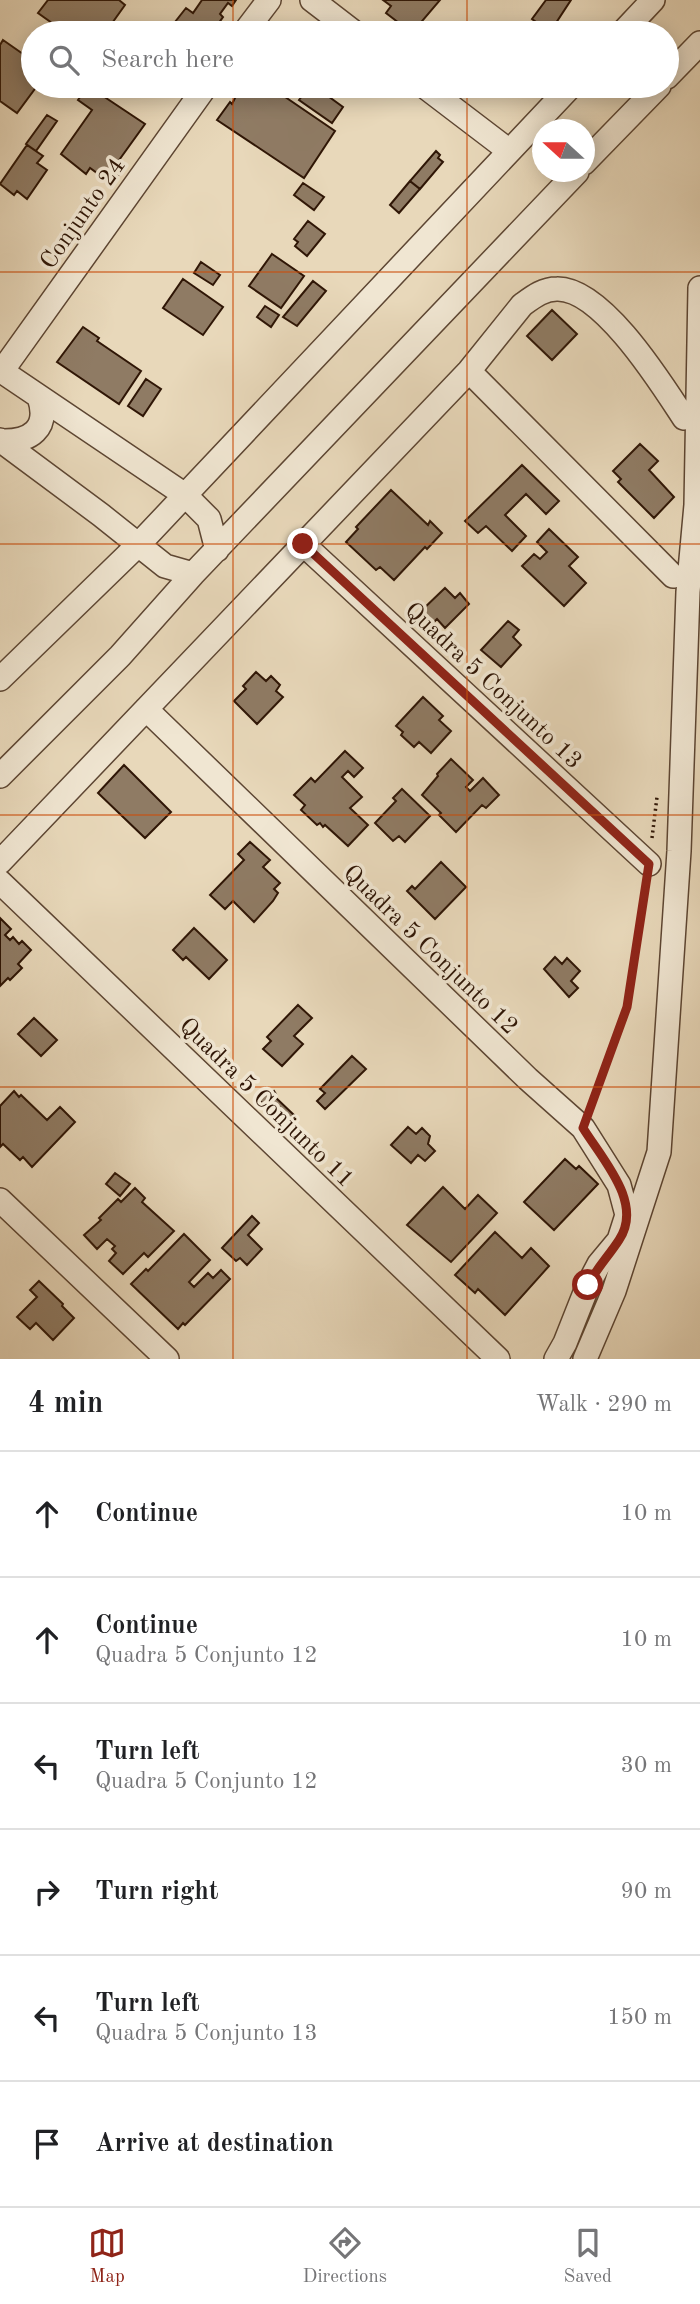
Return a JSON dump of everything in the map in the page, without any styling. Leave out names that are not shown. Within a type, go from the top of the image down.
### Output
[{"type":"street","points":[[253,21],[269,0]]},
{"type":"street","points":[[312,0],[339,21]]},
{"type":"street","points":[[633,21],[653,0]]},
{"type":"street","points":[[679,65],[700,43]]},
{"type":"street","name":"Conjunto 24","points":[[1,370],[197,98]]},
{"type":"street","points":[[440,98],[508,150]]},
{"type":"street","points":[[0,679],[138,544],[559,98]]},
{"type":"street","points":[[595,152],[647,98]]},
{"type":"street","points":[[0,776],[120,656],[193,574],[567,182]]},
{"type":"street","points":[[585,1359],[614,1291],[659,1152],[679,851],[688,592],[696,505],[700,288]]},
{"type":"street","points":[[0,862],[469,371],[522,305],[543,292],[556,289],[579,294],[622,332],[684,418]]},
{"type":"street","points":[[1,370],[185,495],[209,519],[217,550]]},
{"type":"street","points":[[469,371],[674,576]]},
{"type":"street","points":[[0,440],[20,441],[35,431],[43,415],[39,397]]},
{"type":"street","points":[[0,440],[164,566],[193,574]]},
{"type":"street","name":"Quadra 5 Conjunto 13","points":[[303,544],[649,864]]},
{"type":"street","points":[[0,648],[22,657]]},
{"type":"street","name":"Quadra 5 Conjunto 12","points":[[146,709],[528,1079],[583,1128],[619,1185],[626,1205],[624,1229],[619,1240],[599,1264],[588,1285],[556,1359]]},
{"type":"street","name":"Quadra 5 Conjunto 11","points":[[0,882],[498,1359]]},
{"type":"street","points":[[0,1200],[167,1359]]},
{"type":"path","points":[[583,1128],[627,1007],[657,796]]},
{"type":"building","points":[[48,0],[119,0],[125,5],[114,21],[49,21],[38,13]]},
{"type":"building","points":[[202,0],[236,0],[232,6],[228,3],[220,14],[223,17],[220,21],[176,21],[186,8],[193,13]]},
{"type":"building","points":[[383,0],[440,0],[422,21],[396,21],[386,13],[391,6]]},
{"type":"building","points":[[546,0],[571,0],[557,21],[532,19]]},
{"type":"building","points":[[3,40],[21,53],[21,98],[28,98],[17,113],[0,101],[0,45]]},
{"type":"building","points":[[106,98],[145,124],[117,163],[124,168],[112,184],[90,168],[86,174],[61,154],[92,110],[78,100]]},
{"type":"building","points":[[235,98],[287,98],[335,131],[304,178],[217,120],[230,102],[232,104]]},
{"type":"building","points":[[331,98],[343,107],[332,123],[299,100]]},
{"type":"building","points":[[47,115],[57,121],[36,151],[26,144]]},
{"type":"building","points":[[27,145],[43,156],[37,163],[47,170],[27,199],[17,191],[14,195],[0,184]]},
{"type":"building","points":[[436,151],[443,162],[420,189],[410,181]]},
{"type":"building","points":[[410,181],[420,189],[399,213],[390,205]]},
{"type":"building","points":[[303,183],[324,197],[314,210],[294,195]]},
{"type":"building","points":[[308,221],[325,234],[307,256],[295,246],[298,242],[294,239]]},
{"type":"building","points":[[272,254],[304,276],[281,308],[249,286]]},
{"type":"building","points":[[201,262],[220,275],[213,285],[194,273]]},
{"type":"building","points":[[183,279],[223,307],[203,335],[163,308]]},
{"type":"building","points":[[313,281],[326,291],[297,326],[283,317]]},
{"type":"building","points":[[265,306],[279,315],[271,327],[257,317]]},
{"type":"building","points":[[552,310],[577,334],[552,360],[527,336]]},
{"type":"building","points":[[83,327],[99,338],[97,341],[141,371],[119,404],[57,362]]},
{"type":"building","points":[[146,379],[161,389],[143,416],[128,406]]},
{"type":"building","points":[[640,444],[658,461],[649,470],[674,497],[654,518],[618,482],[621,479],[613,471]]},
{"type":"building","points":[[522,465],[559,501],[546,514],[526,494],[505,515],[526,536],[512,551],[486,526],[478,533],[465,521]]},
{"type":"building","points":[[391,490],[428,525],[430,521],[442,533],[394,580],[380,567],[376,570],[346,542],[358,529],[356,527]]},
{"type":"building","points":[[549,529],[578,557],[569,566],[586,583],[564,606],[522,566],[534,554],[540,559],[547,552],[537,542]]},
{"type":"building","points":[[445,588],[455,598],[460,593],[469,604],[445,628],[437,619],[432,624],[420,612]]},
{"type":"building","points":[[508,621],[519,630],[513,637],[521,645],[501,667],[481,650]]},
{"type":"building","points":[[256,672],[266,681],[271,676],[280,685],[276,691],[283,697],[257,724],[234,701],[246,689],[243,686]]},
{"type":"building","points":[[423,697],[443,716],[439,720],[451,731],[431,753],[419,742],[414,747],[396,726]]},
{"type":"building","points":[[345,751],[363,768],[354,777],[348,771],[342,777],[362,797],[350,808],[368,825],[348,846],[325,825],[317,825],[301,810],[305,805],[294,795],[311,778],[315,782]]},
{"type":"building","points":[[451,759],[473,780],[466,787],[470,791],[483,778],[499,795],[486,808],[482,805],[456,832],[422,795]]},
{"type":"building","points":[[124,765],[171,812],[145,838],[98,793]]},
{"type":"building","points":[[402,789],[430,816],[405,842],[399,836],[393,841],[375,823],[396,801],[393,798]]},
{"type":"building","points":[[250,842],[270,860],[263,867],[280,883],[274,889],[278,893],[273,901],[254,922],[233,901],[225,909],[210,895],[244,860],[238,854]]},
{"type":"building","points":[[441,862],[466,887],[435,919],[407,891],[412,886],[415,889]]},
{"type":"building","points":[[0,918],[11,929],[5,935],[10,940],[13,937],[19,944],[22,941],[31,950],[18,964],[22,968],[0,986]]},
{"type":"building","points":[[194,928],[227,960],[209,979],[186,957],[183,960],[173,950]]},
{"type":"building","points":[[555,957],[562,964],[567,958],[580,971],[571,981],[578,988],[569,997],[544,969]]},
{"type":"building","points":[[298,1005],[312,1018],[294,1036],[303,1044],[282,1066],[263,1049],[271,1041],[267,1037]]},
{"type":"building","points":[[34,1018],[57,1040],[41,1056],[18,1034]]},
{"type":"building","points":[[352,1056],[366,1069],[325,1109],[317,1101],[325,1093],[320,1089]]},
{"type":"building","points":[[266,1088],[272,1093],[274,1091],[274,1096],[295,1116],[285,1125],[257,1098]]},
{"type":"building","points":[[14,1091],[47,1120],[60,1107],[75,1122],[32,1167],[23,1157],[20,1160],[3,1144],[0,1147],[0,1106]]},
{"type":"building","points":[[408,1127],[416,1134],[422,1128],[430,1136],[428,1144],[435,1151],[425,1161],[418,1155],[411,1163],[391,1145]]},
{"type":"building","points":[[565,1159],[576,1169],[579,1166],[598,1184],[554,1230],[524,1202]]},
{"type":"building","points":[[115,1173],[130,1184],[120,1196],[106,1184]]},
{"type":"building","points":[[443,1187],[465,1209],[478,1195],[497,1213],[451,1262],[407,1225]]},
{"type":"building","points":[[135,1188],[145,1198],[142,1202],[174,1231],[148,1257],[144,1253],[123,1274],[109,1261],[116,1253],[112,1249],[115,1246],[107,1239],[97,1249],[84,1235],[118,1199],[121,1202]]},
{"type":"building","points":[[252,1216],[259,1223],[248,1235],[262,1249],[247,1265],[240,1258],[236,1261],[222,1248]]},
{"type":"building","points":[[495,1232],[522,1258],[531,1248],[549,1266],[505,1315],[478,1289],[475,1293],[455,1275]]},
{"type":"building","points":[[184,1234],[210,1260],[189,1282],[194,1287],[208,1273],[213,1278],[221,1270],[230,1279],[178,1329],[131,1284],[146,1269],[148,1271]]},
{"type":"building","points":[[39,1281],[74,1318],[53,1340],[36,1323],[30,1329],[17,1317],[37,1297],[30,1290]]},
{"type":"route","points":[[303,544],[649,864],[627,1007],[583,1128],[619,1185],[627,1215],[619,1240],[599,1264],[588,1285]]}]
